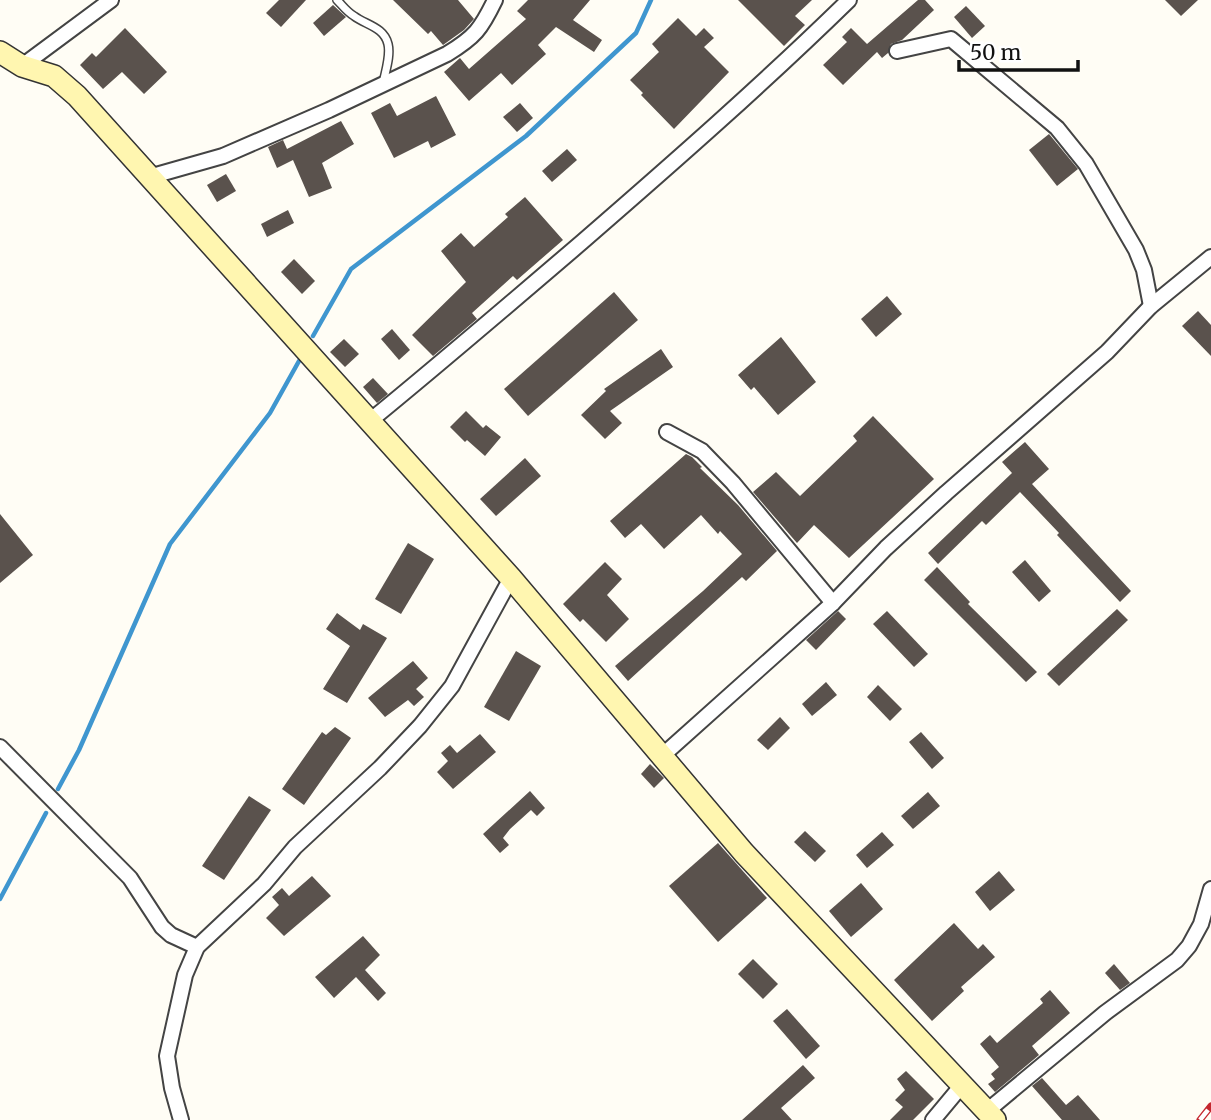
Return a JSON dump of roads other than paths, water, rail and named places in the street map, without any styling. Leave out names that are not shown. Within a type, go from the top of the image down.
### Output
[{"type":"street","points":[[22,66],[111,0]]},
{"type":"street","points":[[149,177],[223,156],[447,54],[466,43],[481,28],[495,0]]},
{"type":"street","points":[[371,420],[449,357],[673,163],[786,62],[849,0]]},
{"type":"street","points":[[897,51],[951,38],[996,79],[1057,128],[1086,164],[1136,250],[1144,270],[1151,306]]},
{"type":"street","points":[[0,52],[22,66],[54,76],[78,96],[511,578],[744,853],[991,1116],[1105,1013],[1177,960],[1189,946],[1201,924],[1211,889]]},
{"type":"street","points":[[662,756],[833,603],[886,548],[1107,352],[1151,306],[1211,257]]},
{"type":"street","points":[[667,432],[702,451],[733,483],[833,603]]},
{"type":"street","points":[[181,1120],[167,1056],[185,975],[197,947],[264,884],[295,847],[380,768],[420,726],[452,686],[511,578]]},
{"type":"street","points":[[0,747],[130,878],[162,928],[197,947]]},
{"type":"street","points":[[933,1120],[962,1084]]},
{"type":"lane","points":[[337,0],[355,18],[370,24],[386,38],[388,58],[383,85]]},
{"type":"waterway","points":[[313,336],[351,269],[526,136],[636,33],[651,0]]},
{"type":"waterway","points":[[58,789],[79,750],[170,544],[270,413],[299,361]]},
{"type":"waterway","points":[[0,899],[46,813]]},
{"type":"railway","points":[[1200,1120],[1211,1106]]}]
